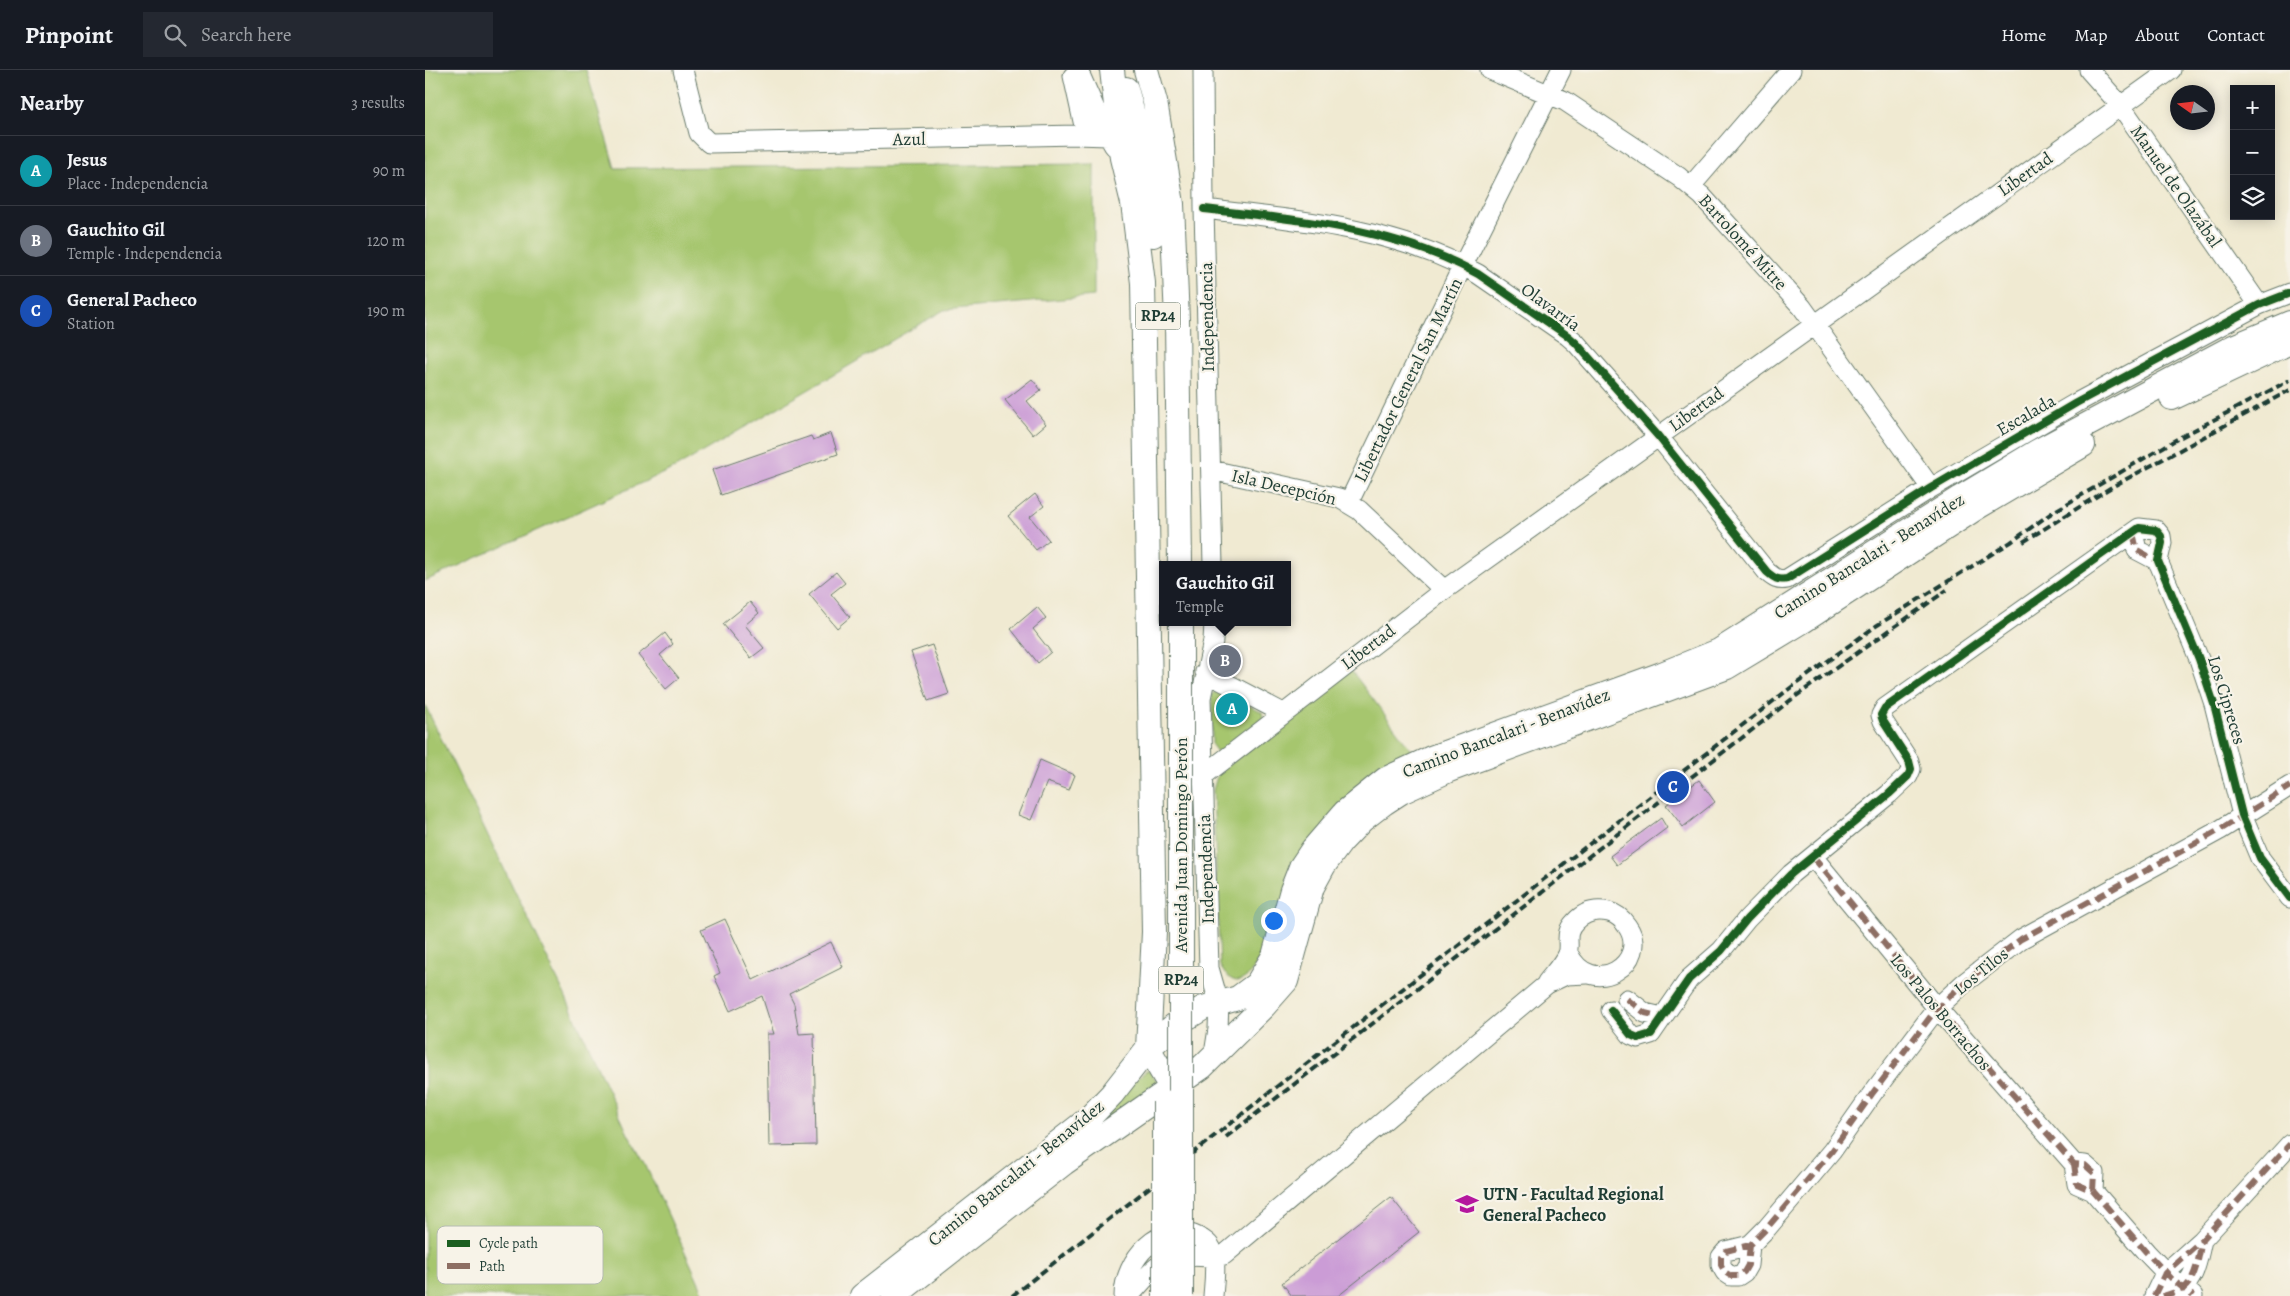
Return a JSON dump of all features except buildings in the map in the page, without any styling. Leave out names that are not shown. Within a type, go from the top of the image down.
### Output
[{"type":"main road","points":[[1112,70],[1122,158],[1133,203],[1143,283],[1154,932],[1148,1048],[1172,1089]]},
{"type":"main road","name":"RP24","points":[[1121,70],[1143,152],[1152,229],[1158,319],[1163,561]]},
{"type":"main road","name":"RP24","points":[[1146,70],[1155,102],[1167,167],[1172,213],[1177,320],[1180,561]]},
{"type":"main road","points":[[1152,70],[1155,102]]},
{"type":"main road","name":"Camino Bancalari - Benavídez","points":[[861,1296],[1087,1120],[1112,1094],[1148,1048],[1192,1013],[1238,998],[1257,984],[1274,956],[1292,890],[1301,867],[1313,848],[1345,812],[1387,779],[1431,758],[1663,674],[1719,651],[1960,498],[2039,451],[2233,347],[2290,323]]},
{"type":"main road","name":"Camino Bancalari - Benavídez","points":[[894,1296],[1078,1153],[1131,1114],[1172,1089],[1202,1067],[1264,1006],[1286,981],[1312,887],[1323,865],[1362,820],[1401,792],[1449,770],[1727,667],[1779,637],[1975,508],[2063,456],[2149,409],[2290,342]]},
{"type":"main road","name":"RP24","points":[[1164,626],[1165,1296]]},
{"type":"main road","name":"Avenida Juan Domingo Perón","points":[[1181,626],[1181,1296]]},
{"type":"street","name":"Azul","points":[[683,70],[699,134],[709,143],[1108,136]]},
{"type":"street","points":[[1071,70],[1086,135]]},
{"type":"street","points":[[1078,70],[1108,136],[1122,158]]},
{"type":"street","name":"Independencia","points":[[1203,70],[1204,209],[1213,561]]},
{"type":"street","name":"Bartolomé Mitre","points":[[1491,70],[1549,93],[1569,104],[1691,186],[1815,324],[1931,488]]},
{"type":"street","name":"Libertador General San Martín","points":[[1349,502],[1463,265],[1561,70]]},
{"type":"street","points":[[1691,186],[1791,70]]},
{"type":"street","name":"Manuel de Olazábal","points":[[2089,70],[2121,106],[2259,305]]},
{"type":"street","name":"Libertad","points":[[1203,776],[1444,590],[2171,70]]},
{"type":"street","name":"Olavarría","points":[[1204,209],[1343,226],[1418,248],[1463,265],[1568,336],[1658,436],[1767,572],[1777,580],[1787,579]]},
{"type":"street","name":"Escalada","points":[[1787,579],[1931,488],[2076,403],[2259,305],[2290,293]]},
{"type":"street","name":"Isla Decepción","points":[[1211,470],[1306,489],[1349,502],[1444,590]]},
{"type":"street","name":"Los Cipreces","points":[[1813,856],[1889,794],[1907,776],[1911,769],[1909,761],[1881,715],[1885,708],[2139,528],[2156,530],[2161,536],[2162,543],[2158,561],[2199,659],[2218,722],[2242,815],[2260,858],[2290,898]]},
{"type":"street","name":"Independencia","points":[[1214,626],[1213,641],[1201,698],[1209,968],[1219,1003],[1218,1029],[1214,1054]]},
{"type":"street","points":[[1205,672],[1283,713]]},
{"type":"street","name":"Los Tilos","points":[[1750,1245],[1767,1228],[1832,1151],[1877,1086],[1937,1008],[1964,983],[2021,939],[2220,830],[2290,786]]},
{"type":"street","points":[[1611,1010],[1631,1035],[1638,1038],[1651,1034],[1689,980],[1721,951],[1769,895],[1813,856]]},
{"type":"street","name":"Los Palos Borrachos","points":[[1813,856],[1937,1008],[2074,1164],[2085,1165],[2094,1173],[2093,1191],[2165,1273],[2188,1292]]},
{"type":"street","points":[[1129,1296],[1151,1271],[1172,1258],[1191,1256],[1214,1258],[1224,1256],[1547,984],[1566,975],[1587,974],[1598,976],[1608,975],[1618,970],[1626,962],[1631,952],[1632,940],[1629,929],[1623,920],[1613,913],[1602,910],[1591,911],[1581,916],[1573,924],[1568,935],[1568,953],[1547,984]]},
{"type":"street","points":[[1568,953],[1579,969],[1587,974]]},
{"type":"street","points":[[1627,998],[1645,1013],[1662,1017]]},
{"type":"street","points":[[2155,1296],[2159,1282],[2165,1273],[2202,1240],[2290,1144]]},
{"type":"street","points":[[1124,1296],[1124,1283],[1128,1270],[1142,1250],[1158,1237],[1176,1232],[1191,1234],[1202,1239],[1211,1248],[1214,1258],[1213,1296]]},
{"type":"street","points":[[2163,1296],[2188,1292],[2189,1281],[2196,1265],[2202,1240]]},
{"type":"green space","points":[[425,70],[586,70],[615,168],[1094,164],[1094,296],[944,310],[677,467],[425,581]]},
{"type":"green space","points":[[1351,670],[1416,756],[1268,939],[1260,957],[1249,974],[1243,979],[1236,981],[1228,977],[1220,966],[1213,790],[1218,773]]},
{"type":"green space","points":[[1218,688],[1262,712],[1263,718],[1221,752],[1217,752],[1212,745],[1212,695]]},
{"type":"green space","points":[[425,705],[564,993],[705,1296],[425,1296]]},
{"type":"green space","points":[[1146,1071],[1149,1071],[1160,1084],[883,1296],[876,1296]]},
{"type":"railway","points":[[1012,1296],[1275,1088],[1789,689],[1876,626],[2011,542],[2053,512],[2177,439],[2290,380]]},
{"type":"railway","points":[[2023,542],[2110,488],[2290,390]]},
{"type":"railway","points":[[1226,1137],[1796,696],[1947,590]]},
{"type":"marked path","points":[[2133,533],[2137,550],[2158,561]]},
{"type":"marked path","points":[[1750,1245],[1748,1265],[1744,1272],[1738,1276],[1731,1276],[1725,1272],[1721,1265],[1721,1257],[1726,1251],[1750,1245],[1767,1228],[1832,1151],[1937,1008],[1964,983],[2021,939],[2220,830],[2290,786]]},
{"type":"marked path","points":[[1813,857],[1937,1008],[2074,1164],[2085,1165],[2094,1173],[2093,1191]]},
{"type":"marked path","points":[[1627,999],[1645,1013],[1662,1017]]},
{"type":"marked path","points":[[2154,1296],[2165,1273],[2202,1240],[2290,1144]]},
{"type":"marked path","points":[[2074,1164],[2077,1184],[2093,1191],[2146,1252],[2173,1280],[2193,1296]]},
{"type":"marked path","points":[[2163,1296],[2183,1289],[2191,1280],[2202,1240]]},
{"type":"cycle path","points":[[1204,209],[1309,222],[1379,236],[1446,258],[1478,274],[1576,343],[1658,436],[1767,572],[1781,580],[1787,579],[1931,488],[2076,403],[2259,305],[2290,293]]},
{"type":"cycle path","points":[[1611,1010],[1631,1035],[1638,1038],[1651,1034],[1689,979],[1721,951],[1747,919],[1791,874],[1889,794],[1908,776],[1911,769],[1909,761],[1883,721],[1881,715],[1885,708],[2139,528],[2156,530],[2161,536],[2162,543],[2158,561],[2199,659],[2214,704],[2242,815],[2260,858],[2290,898]]},
{"type":"place","name":"Gauchito Gil","points":[[1225,661]]},
{"type":"place","name":"Jesus","points":[[1232,709]]},
{"type":"place","name":"General Pacheco","points":[[1673,787]]},
{"type":"place","name":"UTN - Facultad Regional General Pacheco","points":[[1467,1204]]}]
